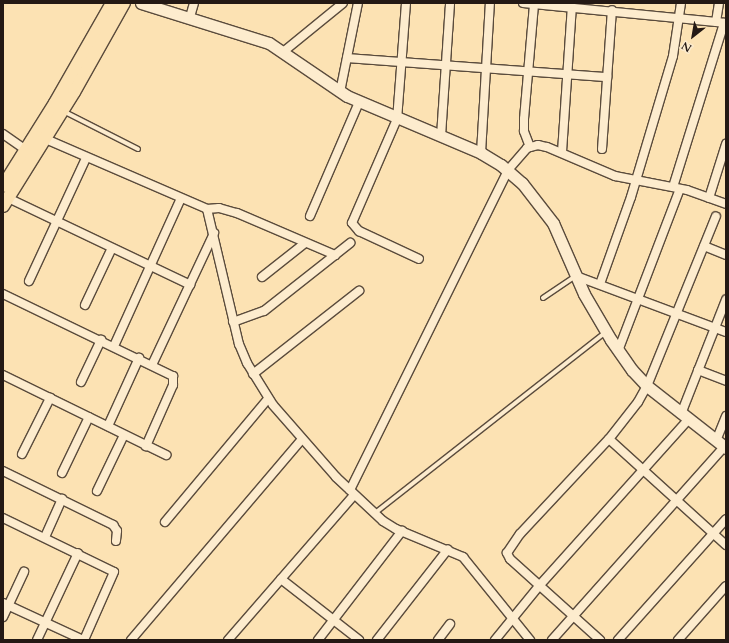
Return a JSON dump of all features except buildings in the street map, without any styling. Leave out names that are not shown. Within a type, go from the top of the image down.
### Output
[{"type":"main road","points":[[5,202],[112,3]]},
{"type":"main road","points":[[3,186],[26,150],[40,137],[62,110],[124,3]]},
{"type":"street","points":[[146,3],[256,38],[283,52],[340,92],[359,102],[481,153],[508,170],[525,186],[545,212],[559,235],[576,276],[618,351],[647,386],[722,446]]},
{"type":"street","points":[[190,17],[194,3]]},
{"type":"street","points":[[283,52],[343,3]]},
{"type":"street","points":[[340,92],[358,3]]},
{"type":"street","points":[[406,3],[397,119],[352,223],[359,231],[419,259]]},
{"type":"street","points":[[441,136],[450,3]]},
{"type":"street","points":[[481,153],[490,3]]},
{"type":"street","points":[[523,3],[569,5],[722,22]]},
{"type":"street","points":[[600,284],[635,181],[672,56],[681,3]]},
{"type":"street","points":[[618,351],[677,188],[722,22],[719,3]]},
{"type":"street","points":[[530,147],[524,131],[524,119],[534,4]]},
{"type":"street","points":[[562,152],[568,74],[569,5]]},
{"type":"street","points":[[602,149],[612,10]]},
{"type":"street","points":[[347,58],[607,77]]},
{"type":"street","points":[[310,216],[359,102]]},
{"type":"street","points":[[3,134],[26,150]]},
{"type":"street","points":[[40,137],[207,209],[219,208],[237,212],[335,255]]},
{"type":"street","points":[[709,198],[726,144]]},
{"type":"street","points":[[228,640],[281,579],[352,492],[508,170],[530,147],[538,145],[562,152],[615,176],[677,188],[726,204]]},
{"type":"street","points":[[29,280],[86,158]]},
{"type":"street","points":[[114,346],[181,198]]},
{"type":"street","points":[[5,202],[57,221],[190,285]]},
{"type":"street","points":[[207,209],[214,232],[233,322],[243,354],[268,399],[301,440],[374,513],[402,531],[448,549],[472,566],[530,640]]},
{"type":"street","points":[[600,640],[510,559],[507,553],[510,545],[609,439],[630,413],[647,386],[716,216]]},
{"type":"street","points":[[152,365],[214,232]]},
{"type":"street","points":[[262,277],[305,243]]},
{"type":"street","points":[[233,322],[264,311],[350,243]]},
{"type":"street","points":[[704,246],[726,255]]},
{"type":"street","points":[[85,305],[112,248]]},
{"type":"street","points":[[576,276],[676,312],[726,332]]},
{"type":"street","points":[[253,374],[359,291]]},
{"type":"street","points":[[3,294],[170,373],[174,381],[146,446]]},
{"type":"street","points":[[495,640],[539,586],[643,469],[685,417],[698,370],[726,300]]},
{"type":"street","points":[[81,382],[101,340]]},
{"type":"street","points":[[108,426],[139,358]]},
{"type":"street","points":[[698,370],[726,381]]},
{"type":"street","points":[[3,375],[166,455]]},
{"type":"street","points":[[22,454],[50,398]]},
{"type":"street","points":[[165,522],[268,399]]},
{"type":"street","points":[[552,640],[677,501],[722,446],[726,416]]},
{"type":"street","points":[[62,473],[89,417]]},
{"type":"street","points":[[97,492],[124,435]]},
{"type":"street","points":[[609,439],[726,545]]},
{"type":"street","points":[[132,640],[301,440]]},
{"type":"street","points":[[3,471],[113,525],[117,531],[116,541]]},
{"type":"street","points":[[45,537],[62,500]]},
{"type":"street","points":[[3,518],[78,553],[114,572],[83,640],[6,604]]},
{"type":"street","points":[[618,640],[726,518]]},
{"type":"street","points":[[318,640],[402,531]]},
{"type":"street","points":[[377,640],[448,549]]},
{"type":"street","points":[[37,640],[78,553]]},
{"type":"street","points":[[3,617],[6,604],[24,572]]},
{"type":"street","points":[[281,579],[359,640]]},
{"type":"street","points":[[678,640],[726,586]]},
{"type":"street","points":[[438,640],[450,624]]},
{"type":"lane","points":[[62,110],[138,148]]},
{"type":"lane","points":[[543,298],[576,276]]},
{"type":"lane","points":[[374,513],[606,332]]}]
